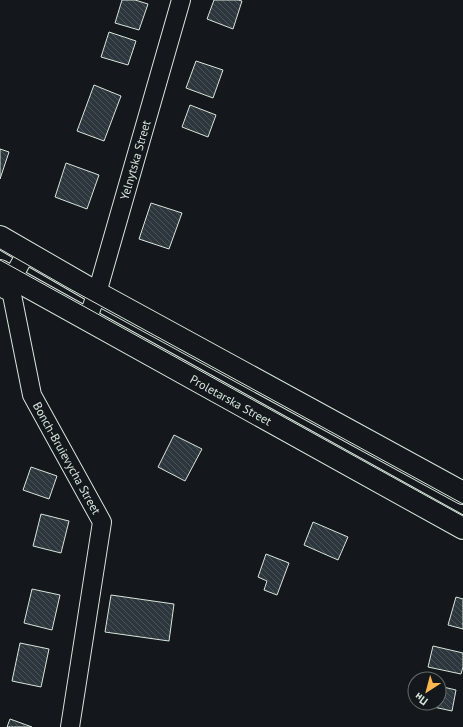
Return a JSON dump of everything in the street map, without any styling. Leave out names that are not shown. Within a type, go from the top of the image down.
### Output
[{"type":"main road","points":[[0,237],[97,293],[463,493]]},
{"type":"main road","name":"Proletarska Street","points":[[6,283],[87,320],[463,528]]},
{"type":"street","name":"Yelnytska Street","points":[[87,320],[97,293],[181,0]]},
{"type":"street","points":[[6,283],[26,253]]},
{"type":"street","name":"Bonch-Bruievycha Street","points":[[6,283],[32,395],[102,522],[70,727]]},
{"type":"building","points":[[122,0],[135,0],[148,4],[139,30],[115,23]]},
{"type":"building","points":[[214,0],[242,1],[233,29],[207,19]]},
{"type":"building","points":[[109,32],[136,41],[128,65],[101,57]]},
{"type":"building","points":[[196,61],[223,70],[213,98],[186,88]]},
{"type":"building","points":[[94,85],[121,96],[104,141],[77,131]]},
{"type":"building","points":[[190,105],[216,115],[208,137],[182,127]]},
{"type":"building","points":[[0,149],[9,152],[0,179]]},
{"type":"building","points":[[66,163],[99,175],[87,209],[55,197]]},
{"type":"building","points":[[151,203],[182,213],[169,249],[139,239]]},
{"type":"building","points":[[174,435],[202,449],[185,481],[158,467]]},
{"type":"building","points":[[31,467],[57,476],[49,499],[23,490]]},
{"type":"building","points":[[41,514],[69,521],[61,553],[33,546]]},
{"type":"building","points":[[313,522],[348,537],[338,560],[304,545]]},
{"type":"building","points":[[266,554],[289,563],[277,595],[264,590],[267,581],[258,577]]},
{"type":"building","points":[[32,589],[60,595],[52,630],[24,623]]},
{"type":"building","points":[[111,595],[174,604],[169,641],[105,632]]},
{"type":"building","points":[[456,597],[463,599],[463,629],[448,625]]},
{"type":"building","points":[[20,643],[49,649],[41,687],[12,681]]},
{"type":"building","points":[[433,646],[463,653],[463,667],[461,674],[428,667]]},
{"type":"building","points":[[447,688],[456,690],[452,711],[447,710]]},
{"type":"building","points":[[10,719],[32,727],[7,727]]},
{"type":"tram line","points":[[0,249],[68,288],[463,504]]},
{"type":"tram line","points":[[0,260],[463,516]]}]
